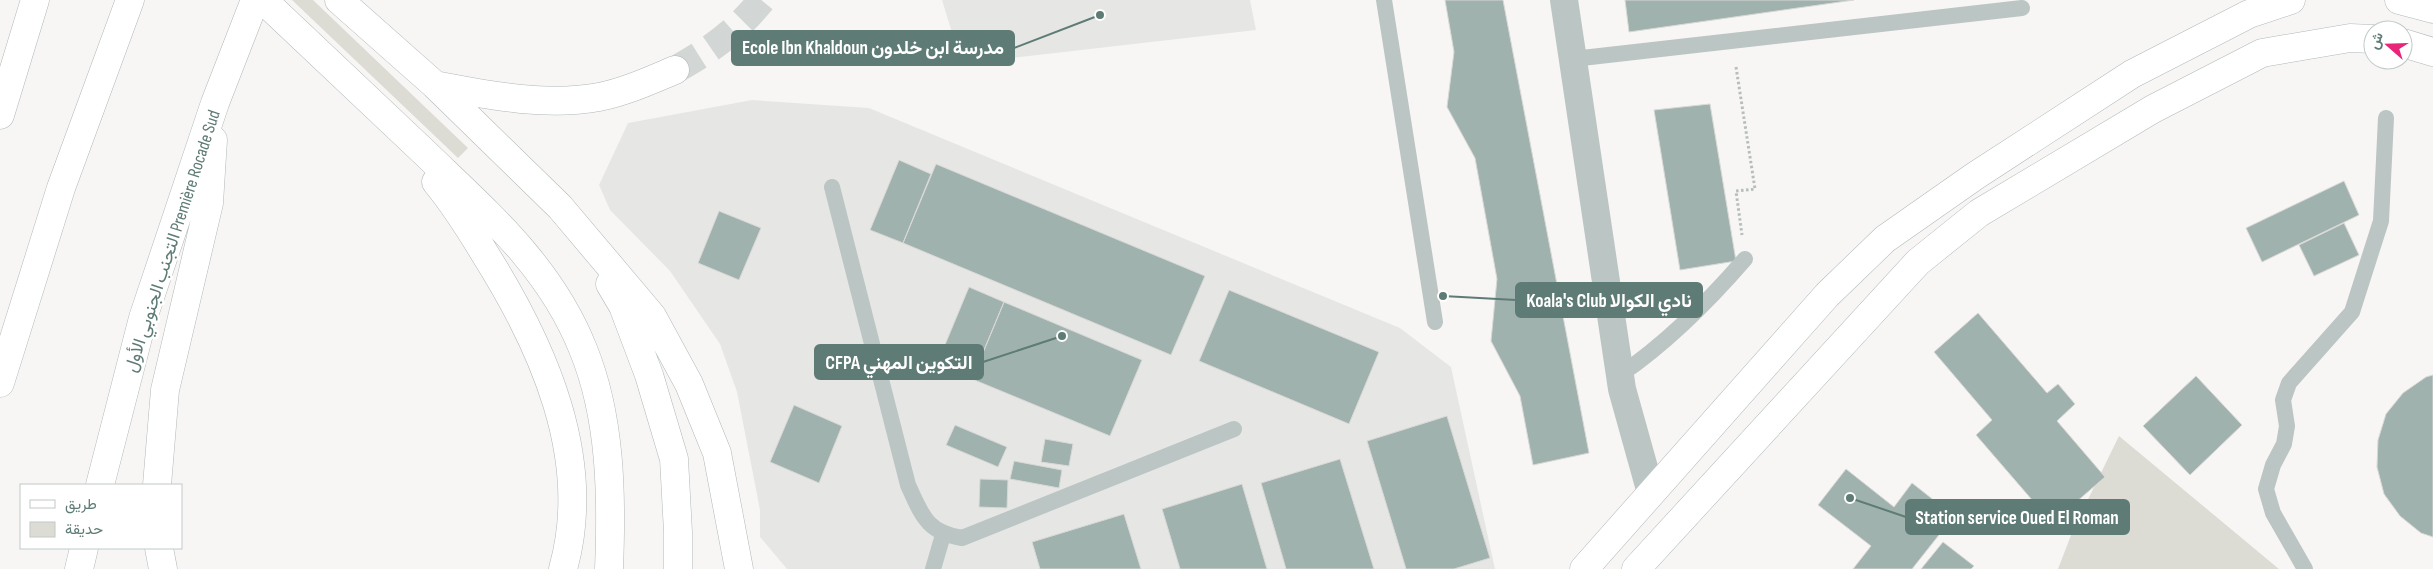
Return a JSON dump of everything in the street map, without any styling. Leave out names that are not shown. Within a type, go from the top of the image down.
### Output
[{"type":"main road","points":[[0,115],[35,0]]},
{"type":"main road","points":[[0,383],[61,188],[130,0]]},
{"type":"main road","name":"التجنب الجنوبي الأول Première Rocade Sud","points":[[100,484],[143,318],[216,103],[255,0]]},
{"type":"main road","points":[[263,0],[511,235],[552,286],[579,340],[598,396],[605,441],[611,518],[609,569]]},
{"type":"main road","points":[[339,0],[435,86],[560,207],[652,316],[689,384],[717,454],[739,569]]},
{"type":"main road","points":[[1584,569],[1821,302],[1885,239],[1975,176],[2132,74],[2249,14],[2291,0]]},
{"type":"main road","points":[[2399,0],[2433,9]]},
{"type":"main road","points":[[1636,569],[1911,269],[1979,213],[2153,109],[2262,53],[2350,38],[2363,39]]},
{"type":"main road","points":[[2413,46],[2433,52]]},
{"type":"main road","points":[[435,86],[491,96],[548,100],[598,97],[637,86],[675,70]]},
{"type":"main road","points":[[157,484],[165,390],[209,202],[216,103]]},
{"type":"main road","points":[[378,108],[453,202],[532,336],[550,384],[566,437],[570,467],[572,520],[569,550],[563,569]]},
{"type":"main road","points":[[560,207],[623,306],[649,375],[674,459],[678,569]]},
{"type":"main road","points":[[79,569],[84,549]]},
{"type":"main road","points":[[158,549],[163,569]]},
{"type":"street","points":[[1564,0],[1622,389],[1651,493]]},
{"type":"lane","points":[[1384,0],[1435,322]]},
{"type":"lane","points":[[1573,59],[2022,8]]},
{"type":"lane","points":[[2306,569],[2272,513],[2266,489],[2273,465],[2284,444],[2287,426],[2283,400],[2288,382],[2352,312],[2381,221],[2386,118]]},
{"type":"lane","points":[[832,187],[908,485],[923,517],[943,535],[962,538],[1234,429]]},
{"type":"lane","points":[[1620,375],[1674,334],[1699,310],[1745,259]]},
{"type":"lane","points":[[933,569],[943,535]]},
{"type":"path","points":[[1740,97],[1755,189],[1736,191],[1745,259]]},
{"type":"shaded area","points":[[942,0],[1250,0],[1256,30],[1004,59],[957,49]]},
{"type":"shaded area","points":[[752,100],[869,108],[1400,328],[1451,367],[1495,569],[787,569],[760,537],[760,510],[737,392],[720,344],[670,271],[610,210],[599,185],[628,123]]},
{"type":"green space","points":[[292,0],[313,0],[468,148],[458,158]]},
{"type":"green space","points":[[2119,436],[2279,569],[2058,569],[2073,530]]},
{"type":"building","points":[[1445,0],[1503,0],[1589,453],[1533,465],[1520,396],[1491,341],[1497,279],[1475,158],[1447,107],[1454,52]]},
{"type":"building","points":[[1625,0],[1854,0],[1629,32]]},
{"type":"building","points":[[1710,104],[1736,261],[1680,270],[1654,110]]},
{"type":"building","points":[[899,160],[931,174],[903,243],[870,230]]},
{"type":"building","points":[[936,164],[1205,276],[1171,355],[903,243]]},
{"type":"building","points":[[2344,181],[2359,215],[2262,262],[2246,228]]},
{"type":"building","points":[[719,211],[761,228],[739,280],[698,263]]},
{"type":"building","points":[[2344,223],[2359,255],[2314,276],[2299,245]]},
{"type":"building","points":[[969,287],[1004,302],[972,379],[937,364]]},
{"type":"building","points":[[1229,290],[1379,352],[1349,424],[1199,361]]},
{"type":"building","points":[[1004,302],[1142,360],[1110,436],[972,379]]},
{"type":"building","points":[[1978,313],[2047,393],[2058,384],[2075,404],[2057,421],[2105,477],[2052,523],[1976,435],[1992,420],[1934,352]]},
{"type":"building","points":[[2433,375],[2433,537],[2421,533],[2400,516],[2384,494],[2377,467],[2378,440],[2386,414],[2403,393],[2426,377]]},
{"type":"building","points":[[2196,376],[2242,425],[2190,475],[2143,426]]},
{"type":"building","points":[[794,405],[842,426],[819,483],[770,462]]},
{"type":"building","points":[[1447,416],[1490,558],[1454,569],[1406,569],[1367,441]]},
{"type":"building","points":[[955,425],[1007,447],[998,467],[946,445]]},
{"type":"building","points":[[1045,439],[1073,444],[1069,466],[1041,462]]},
{"type":"building","points":[[1340,459],[1374,569],[1286,569],[1261,483]]},
{"type":"building","points":[[1014,461],[1062,470],[1059,488],[1010,479]]},
{"type":"building","points":[[1846,469],[1894,507],[1912,483],[1954,516],[1912,569],[1853,569],[1871,546],[1818,505]]},
{"type":"building","points":[[980,479],[1008,480],[1007,508],[979,507]]},
{"type":"building","points":[[1242,484],[1267,569],[1180,569],[1162,509]]},
{"type":"building","points":[[1124,514],[1141,569],[1040,569],[1032,542]]},
{"type":"building","points":[[1943,542],[1974,566],[1971,569],[1921,569]]},
{"type":"tunnel","points":[[675,70],[722,40],[762,0]]},
{"type":"place","name":"Ecole Ibn Khaldoun مدرسة ابن خلدون","points":[[1100,15]]},
{"type":"place","name":"Koala's Club نادي الكوالا","points":[[1443,296]]},
{"type":"place","name":"CFPA التكوين المهني","points":[[1062,336]]},
{"type":"place","name":"Station service Oued El Roman","points":[[1850,498]]}]
